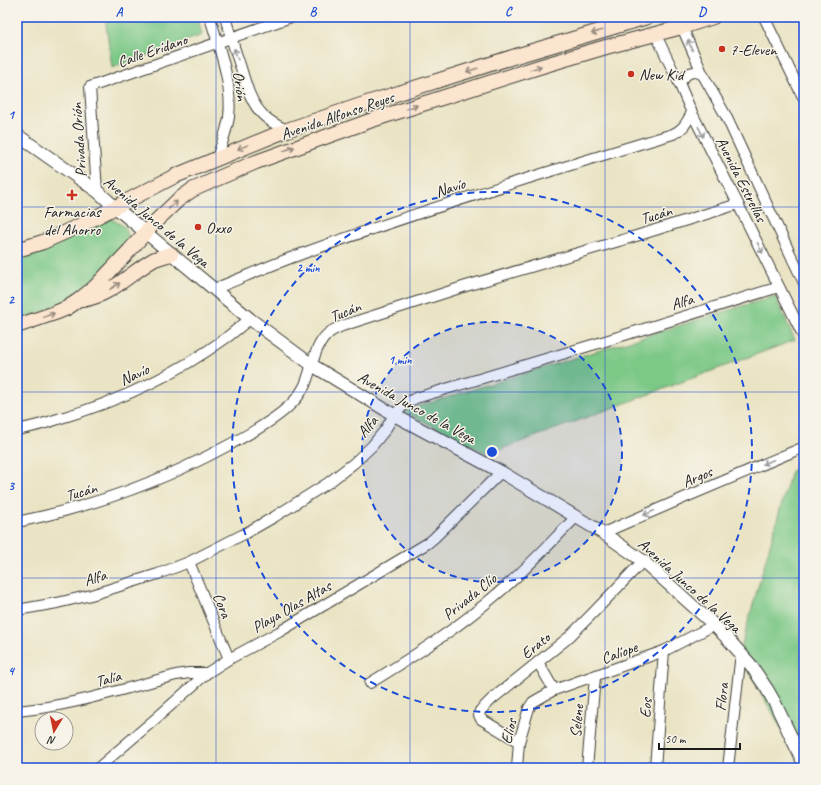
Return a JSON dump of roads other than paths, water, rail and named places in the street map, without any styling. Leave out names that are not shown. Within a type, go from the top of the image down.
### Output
[{"type":"main road","name":"Avenida Alfonso Reyes","points":[[17,326],[55,314],[80,300],[95,287],[178,200],[192,190],[256,162],[375,119],[542,66],[713,17]]},
{"type":"main road","name":"Avenida Alfonso Reyes","points":[[17,250],[43,242],[81,226],[114,207],[175,176],[287,130],[519,55],[644,18]]},
{"type":"main road","points":[[80,300],[90,299],[100,295],[152,261],[171,254]]},
{"type":"street","name":"Orión","points":[[210,17],[228,84],[230,101],[226,132],[216,158]]},
{"type":"street","name":"Orión","points":[[225,17],[248,91],[256,107],[274,124],[287,130]]},
{"type":"street","name":"Calle Erídano","points":[[90,87],[291,17]]},
{"type":"street","points":[[764,17],[804,99]]},
{"type":"street","name":"Avenida Estrellas","points":[[682,27],[703,75],[726,116],[804,282]]},
{"type":"street","name":"Avenida Estrellas","points":[[655,33],[692,113],[804,337]]},
{"type":"street","points":[[679,83],[685,76],[693,72],[699,72],[703,75]]},
{"type":"street","name":"Privada Orión","points":[[90,87],[96,191]]},
{"type":"street","name":"Navío","points":[[214,289],[302,253],[385,224],[672,134],[682,128],[692,113]]},
{"type":"street","name":"Avenida Junco de la Vega","points":[[19,139],[96,191],[250,319],[312,366],[394,415],[500,472],[576,517],[603,533],[643,562],[714,625],[750,664],[767,689],[804,764]]},
{"type":"street","name":"Tucán","points":[[17,522],[46,516],[113,497],[159,479],[210,456],[241,439],[271,420],[288,407],[297,397],[304,386],[321,343],[329,333],[342,326],[466,286],[738,204]]},
{"type":"street","name":"Alfa","points":[[17,610],[91,595],[158,574],[189,562],[274,517],[328,483],[354,463],[372,446],[385,430],[394,415],[406,403],[416,398],[779,287]]},
{"type":"street","name":"Navío","points":[[17,430],[75,414],[154,382],[203,353],[250,319]]},
{"type":"street","name":"Argos","points":[[603,533],[804,447]]},
{"type":"street","name":"Playa Olas Altas","points":[[98,768],[207,673],[428,543],[500,472]]},
{"type":"street","name":"Privada Clío","points":[[370,683],[421,651],[498,594],[576,517]]},
{"type":"street","name":"Cora","points":[[189,562],[229,659]]},
{"type":"street","name":"Erato","points":[[519,742],[481,719],[479,713],[480,711],[492,699],[568,638],[643,562]]},
{"type":"street","name":"Calíope","points":[[533,702],[554,690],[664,651],[714,625]]},
{"type":"street","name":"Eos","points":[[655,768],[664,651]]},
{"type":"street","name":"Flora","points":[[728,768],[741,653]]},
{"type":"street","points":[[538,662],[554,690]]},
{"type":"street","name":"Talía","points":[[17,711],[38,710],[176,675],[207,673]]},
{"type":"street","name":"Selene","points":[[587,768],[595,676]]},
{"type":"street","name":"Elios","points":[[517,768],[519,742],[533,702]]},
{"type":"place","name":"7-Eleven","points":[[722,49]]},
{"type":"place","name":"New Kid","points":[[631,74]]},
{"type":"place","name":"Farmacias del Ahorro","points":[[72,195]]},
{"type":"place","name":"Oxxo","points":[[198,227]]}]
